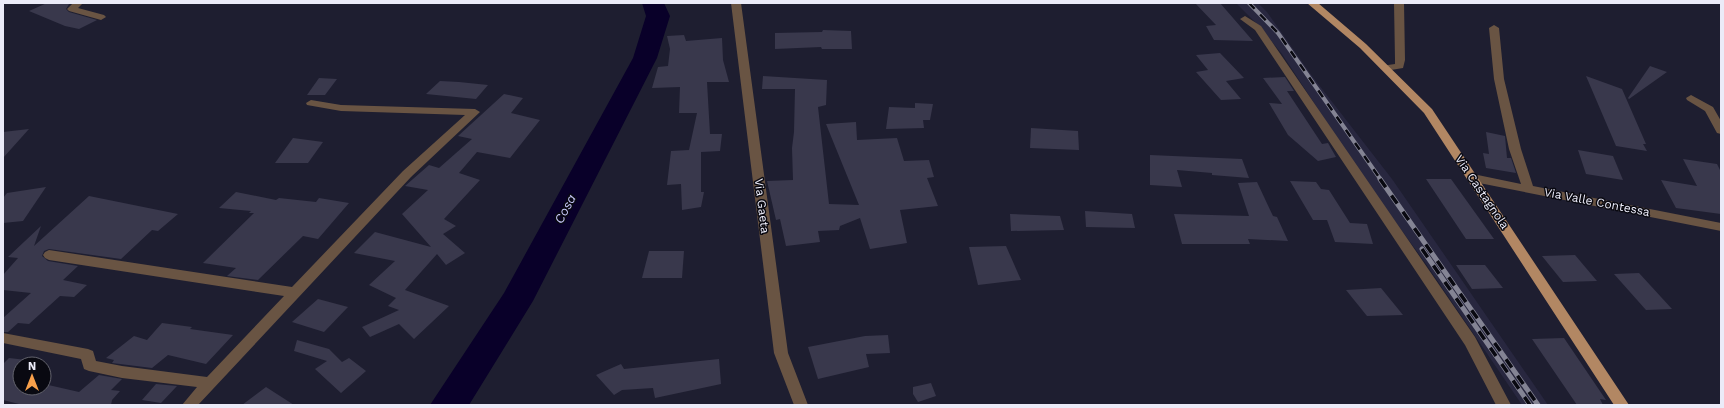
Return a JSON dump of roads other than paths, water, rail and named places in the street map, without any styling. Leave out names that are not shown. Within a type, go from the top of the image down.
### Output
[{"type":"main road","name":"Via Castagnola","points":[[1312,3],[1363,46],[1428,111],[1622,405]]},
{"type":"street","points":[[78,3],[72,9],[101,17]]},
{"type":"street","name":"Via Gaeta","points":[[736,3],[781,353],[802,405]]},
{"type":"street","points":[[1385,68],[1399,66],[1402,58],[1399,30],[1399,3]]},
{"type":"street","points":[[1245,19],[1258,28],[1470,341],[1504,405]]},
{"type":"street","points":[[1494,28],[1502,93],[1515,149],[1528,188]]},
{"type":"street","points":[[1691,98],[1709,109],[1721,131]]},
{"type":"street","points":[[190,405],[407,174],[475,112],[428,112],[341,108],[311,103]]},
{"type":"street","name":"Via Valle Contessa","points":[[1473,178],[1720,228]]},
{"type":"street","points":[[49,255],[296,292]]},
{"type":"street","points":[[3,338],[88,355],[89,365],[122,372],[210,383]]},
{"type":"waterway","name":"Cosa","points":[[449,405],[516,301],[645,58],[658,16],[653,3]]},
{"type":"railway","points":[[1249,3],[1278,33],[1381,180]]},
{"type":"railway","points":[[1380,179],[1538,405]]},
{"type":"railway","points":[[1422,249],[1530,405]]}]
